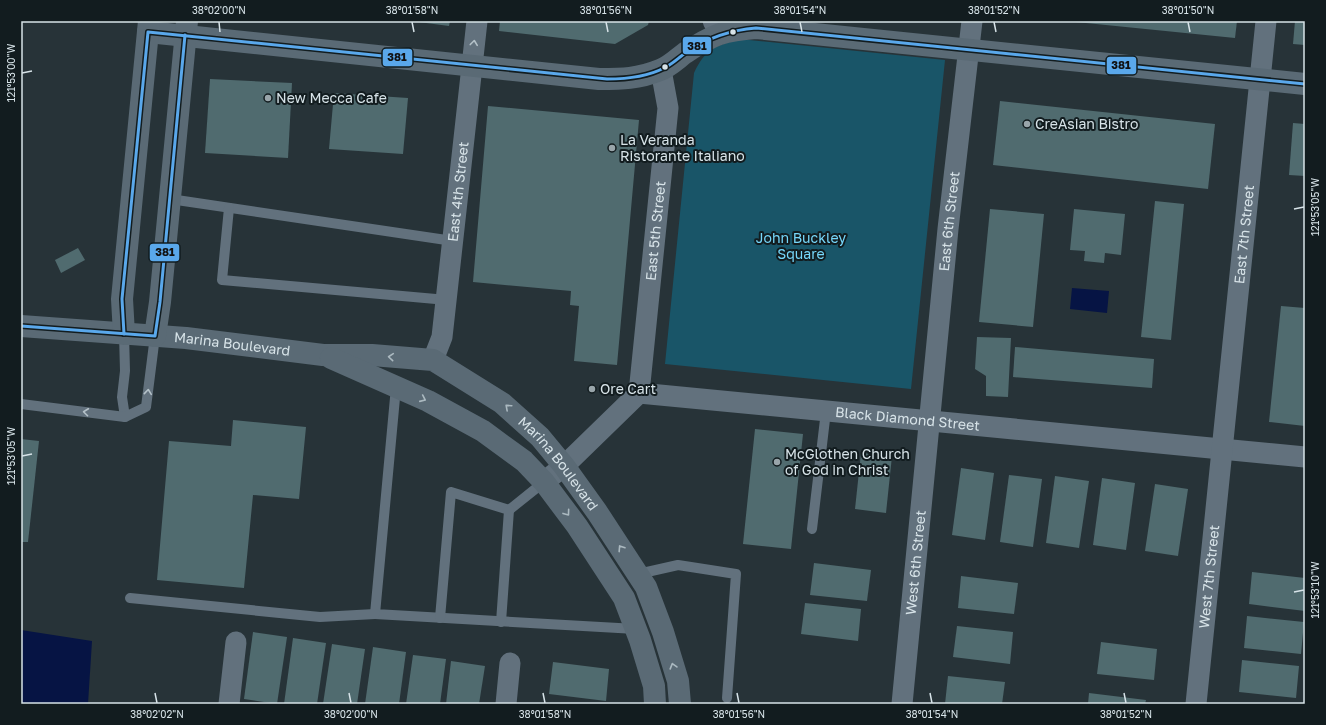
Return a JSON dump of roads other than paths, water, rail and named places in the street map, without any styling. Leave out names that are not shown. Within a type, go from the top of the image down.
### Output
[{"type":"street","name":"East 4th Street","points":[[433,360],[442,337],[447,300],[477,21]]},
{"type":"street","name":"East 6th Street","points":[[929,422],[948,229],[972,21]]},
{"type":"street","name":"East 7th Street","points":[[1222,449],[1266,21]]},
{"type":"street","points":[[124,334],[122,299],[148,26],[186,28],[472,65],[599,79],[632,79],[661,70],[708,38],[717,27],[737,29],[791,26],[969,50],[1305,84]]},
{"type":"street","points":[[155,336],[170,199],[186,28]]},
{"type":"street","name":"East 5th Street","points":[[639,393],[668,108],[661,70]]},
{"type":"street","name":"Marina Boulevard","points":[[21,326],[207,340],[324,355],[372,355],[433,360],[502,403],[540,437],[564,466],[597,512],[646,587],[664,632],[678,682],[680,704]]},
{"type":"street","name":"Marina Boulevard","points":[[324,355],[428,401],[483,431],[524,461],[544,482],[577,526],[624,598],[654,686],[654,704]]},
{"type":"street","points":[[544,482],[564,466],[639,393]]},
{"type":"street","name":"Black Diamond Street","points":[[639,393],[1305,457]]},
{"type":"street","name":"West 6th Street","points":[[902,704],[929,422]]},
{"type":"street","name":"West 7th Street","points":[[1196,704],[1222,449]]},
{"type":"street","points":[[229,704],[236,642]]},
{"type":"street","points":[[506,704],[510,663]]},
{"type":"lane","points":[[170,199],[453,241]]},
{"type":"lane","points":[[229,208],[222,280],[447,300]]},
{"type":"lane","points":[[124,334],[125,371],[122,397],[125,417]]},
{"type":"lane","points":[[21,404],[125,417],[146,407],[155,336]]},
{"type":"lane","points":[[375,614],[396,387]]},
{"type":"lane","points":[[812,529],[826,411]]},
{"type":"lane","points":[[501,622],[509,510],[544,482]]},
{"type":"lane","points":[[440,618],[451,492],[509,510]]},
{"type":"lane","points":[[638,574],[678,565],[736,574],[727,698]]},
{"type":"lane","points":[[130,598],[320,617],[375,614],[636,630]]},
{"type":"place","name":"New Mecca Cafe","points":[[268,98]]},
{"type":"place","name":"CreAsian Bistro","points":[[1027,124]]},
{"type":"place","name":"La Veranda Ristorante Italiano","points":[[612,148]]},
{"type":"place","name":"Ore Cart","points":[[592,389]]},
{"type":"place","name":"McGlothen Church of God in Christ","points":[[777,462]]},
{"type":"park label","name":"John Buckley Square","points":[[801,246]]}]
